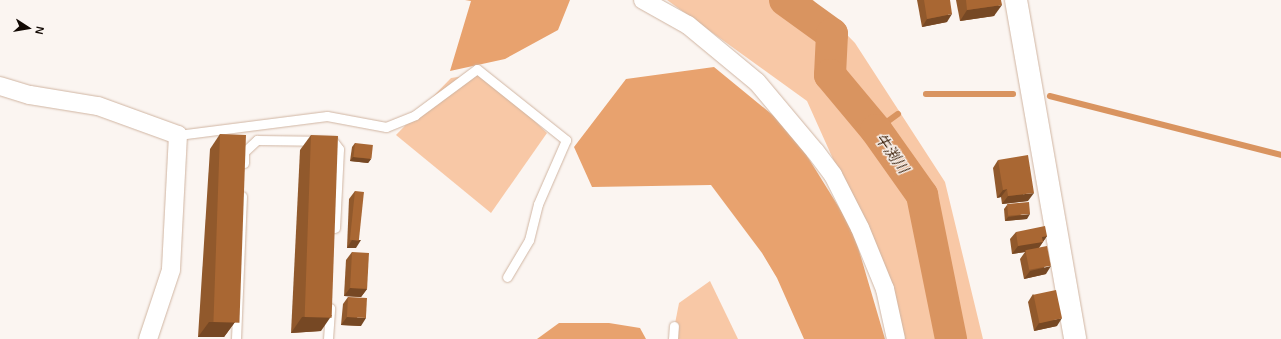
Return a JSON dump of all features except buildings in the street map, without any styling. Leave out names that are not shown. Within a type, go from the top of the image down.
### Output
[{"type":"street","points":[[643,0],[688,25],[757,82],[815,151],[833,175],[860,228],[885,289],[896,339]]},
{"type":"street","points":[[1016,0],[1075,339]]},
{"type":"street","points":[[0,86],[30,95],[98,106],[178,135],[171,270],[148,339]]},
{"type":"lane","points":[[178,135],[327,116],[386,126],[416,115],[477,69],[566,140],[538,204],[530,240],[507,276]]},
{"type":"lane","points":[[236,339],[244,152],[257,140],[333,141],[339,149],[334,236]]},
{"type":"lane","points":[[328,339],[330,300]]},
{"type":"lane","points":[[673,339],[674,326]]},
{"type":"shaded area","points":[[465,0],[570,0],[558,30],[505,59],[450,71],[471,1]]},
{"type":"shaded area","points":[[667,0],[813,0],[855,43],[945,182],[983,339],[904,339],[895,297],[807,101]]},
{"type":"shaded area","points":[[714,67],[791,130],[853,230],[885,339],[804,339],[777,278],[762,253],[711,185],[592,187],[574,147],[626,79]]},
{"type":"shaded area","points":[[485,73],[547,133],[491,213],[396,135],[451,78]]},
{"type":"shaded area","points":[[710,281],[738,339],[672,339],[679,303]]},
{"type":"shaded area","points":[[559,323],[609,323],[640,328],[646,339],[537,339]]},
{"type":"waterway","name":"牛渕川","points":[[785,0],[832,34],[830,75],[876,130],[922,195],[951,339]]},
{"type":"waterway","points":[[926,94],[1013,94]]},
{"type":"waterway","points":[[1050,96],[1281,155]]},
{"type":"waterway","points":[[876,130],[898,114]]}]
